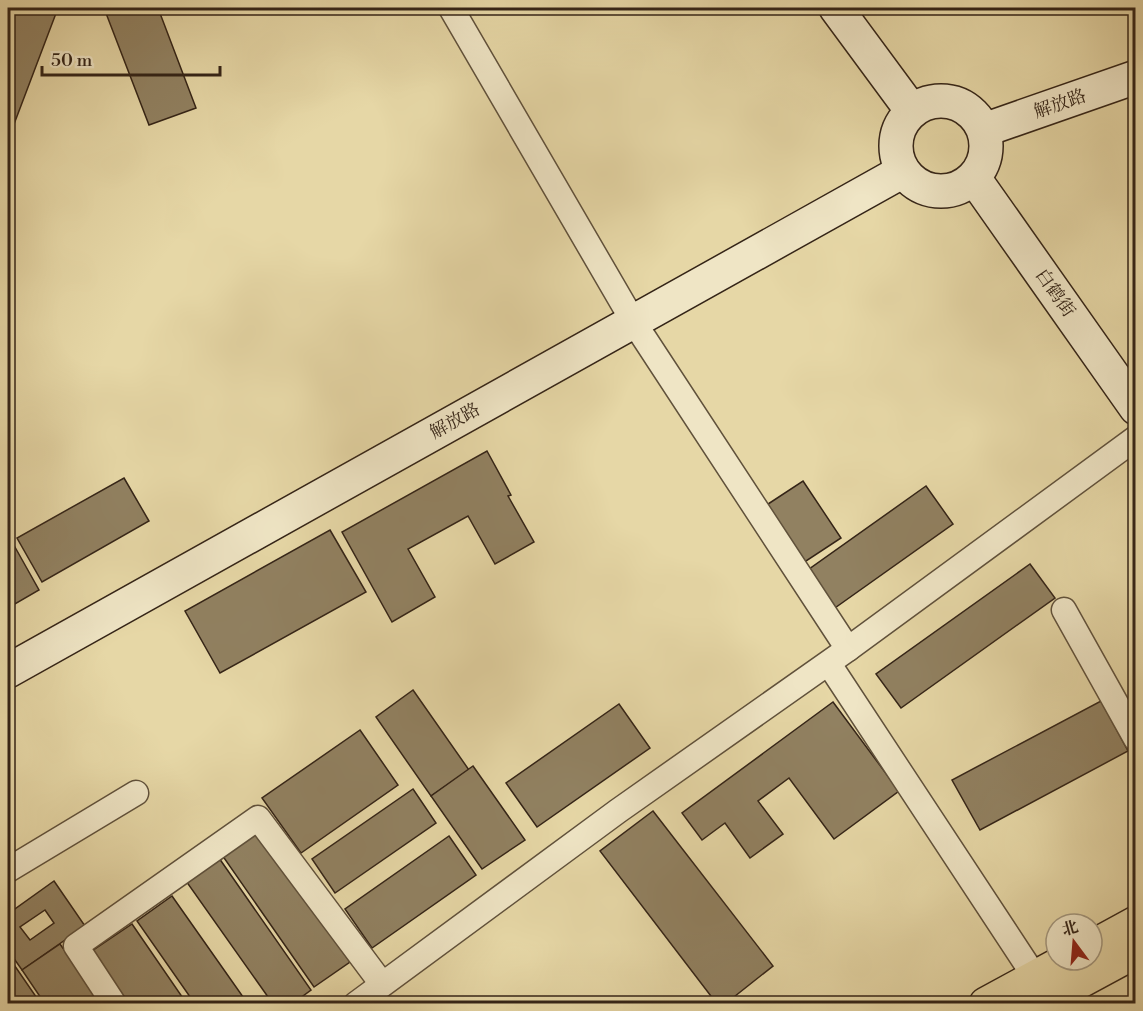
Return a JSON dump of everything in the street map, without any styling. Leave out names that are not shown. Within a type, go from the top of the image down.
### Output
[{"type":"highway","points":[[1104,940],[1136,923]]},
{"type":"highway","points":[[986,1004],[1037,990],[1136,951]]},
{"type":"highway","points":[[1037,990],[1055,972]]},
{"type":"street","points":[[451,8],[633,321],[848,649]]},
{"type":"street","points":[[836,8],[912,111]]},
{"type":"street","name":"解放路","points":[[984,130],[1136,77]]},
{"type":"street","points":[[944,100],[961,105],[975,115],[984,130],[987,147],[983,164],[974,178],[961,187],[945,191],[929,190],[914,183],[903,171],[896,156],[896,139],[901,124],[912,111],[927,102],[944,100]]},
{"type":"street","name":"解放路","points":[[8,671],[903,171]]},
{"type":"street","name":"白鹤街","points":[[974,178],[1136,408]]},
{"type":"street","points":[[356,1004],[618,811],[829,664],[1136,438]]},
{"type":"street","points":[[1064,610],[1136,739]]},
{"type":"street","points":[[829,664],[1037,990]]},
{"type":"street","points":[[8,870],[136,793]]},
{"type":"street","points":[[114,1004],[76,946],[258,818],[382,984]]},
{"type":"building","points":[[8,8],[58,8],[8,140]]},
{"type":"building","points":[[104,8],[158,8],[196,108],[149,125]]},
{"type":"building","points":[[487,451],[511,495],[508,496],[534,542],[495,564],[468,516],[408,549],[435,597],[392,622],[342,532]]},
{"type":"building","points":[[124,478],[149,521],[42,582],[17,538]]},
{"type":"building","points":[[803,481],[841,538],[800,565],[762,508]]},
{"type":"building","points":[[926,486],[953,524],[832,610],[805,572]]},
{"type":"building","points":[[330,530],[366,592],[220,673],[185,611]]},
{"type":"building","points":[[11,540],[39,590],[8,608],[8,542]]},
{"type":"building","points":[[1030,564],[1055,598],[901,708],[876,674]]},
{"type":"building","points":[[413,690],[469,770],[431,796],[376,717]]},
{"type":"building","points":[[1101,701],[1128,751],[980,830],[952,780]]},
{"type":"building","points":[[833,702],[899,791],[834,839],[789,778],[758,801],[783,834],[750,858],[725,823],[702,840],[682,813]]},
{"type":"building","points":[[619,704],[650,748],[537,827],[506,783]]},
{"type":"building","points":[[360,730],[398,785],[301,853],[262,798]]},
{"type":"building","points":[[473,766],[525,840],[482,869],[431,796]]},
{"type":"building","points":[[413,789],[436,823],[335,893],[312,859]]},
{"type":"building","points":[[653,811],[773,966],[725,1004],[717,1004],[600,851]]},
{"type":"building","points":[[258,830],[350,962],[314,987],[222,855]]},
{"type":"building","points":[[449,836],[476,875],[372,948],[345,909]]},
{"type":"building","points":[[219,858],[311,990],[292,1004],[273,1004],[186,881]]},
{"type":"building","points":[[54,881],[85,926],[22,970],[8,950],[8,914]],"holes":[[[45,910],[54,923],[30,940],[20,927]]]},
{"type":"building","points":[[172,896],[248,1004],[195,1004],[137,921]]},
{"type":"building","points":[[132,924],[187,1004],[125,1004],[89,953]]},
{"type":"building","points":[[60,944],[102,1004],[45,1004],[22,970]]},
{"type":"building","points":[[8,956],[41,1004],[8,1004]]}]
